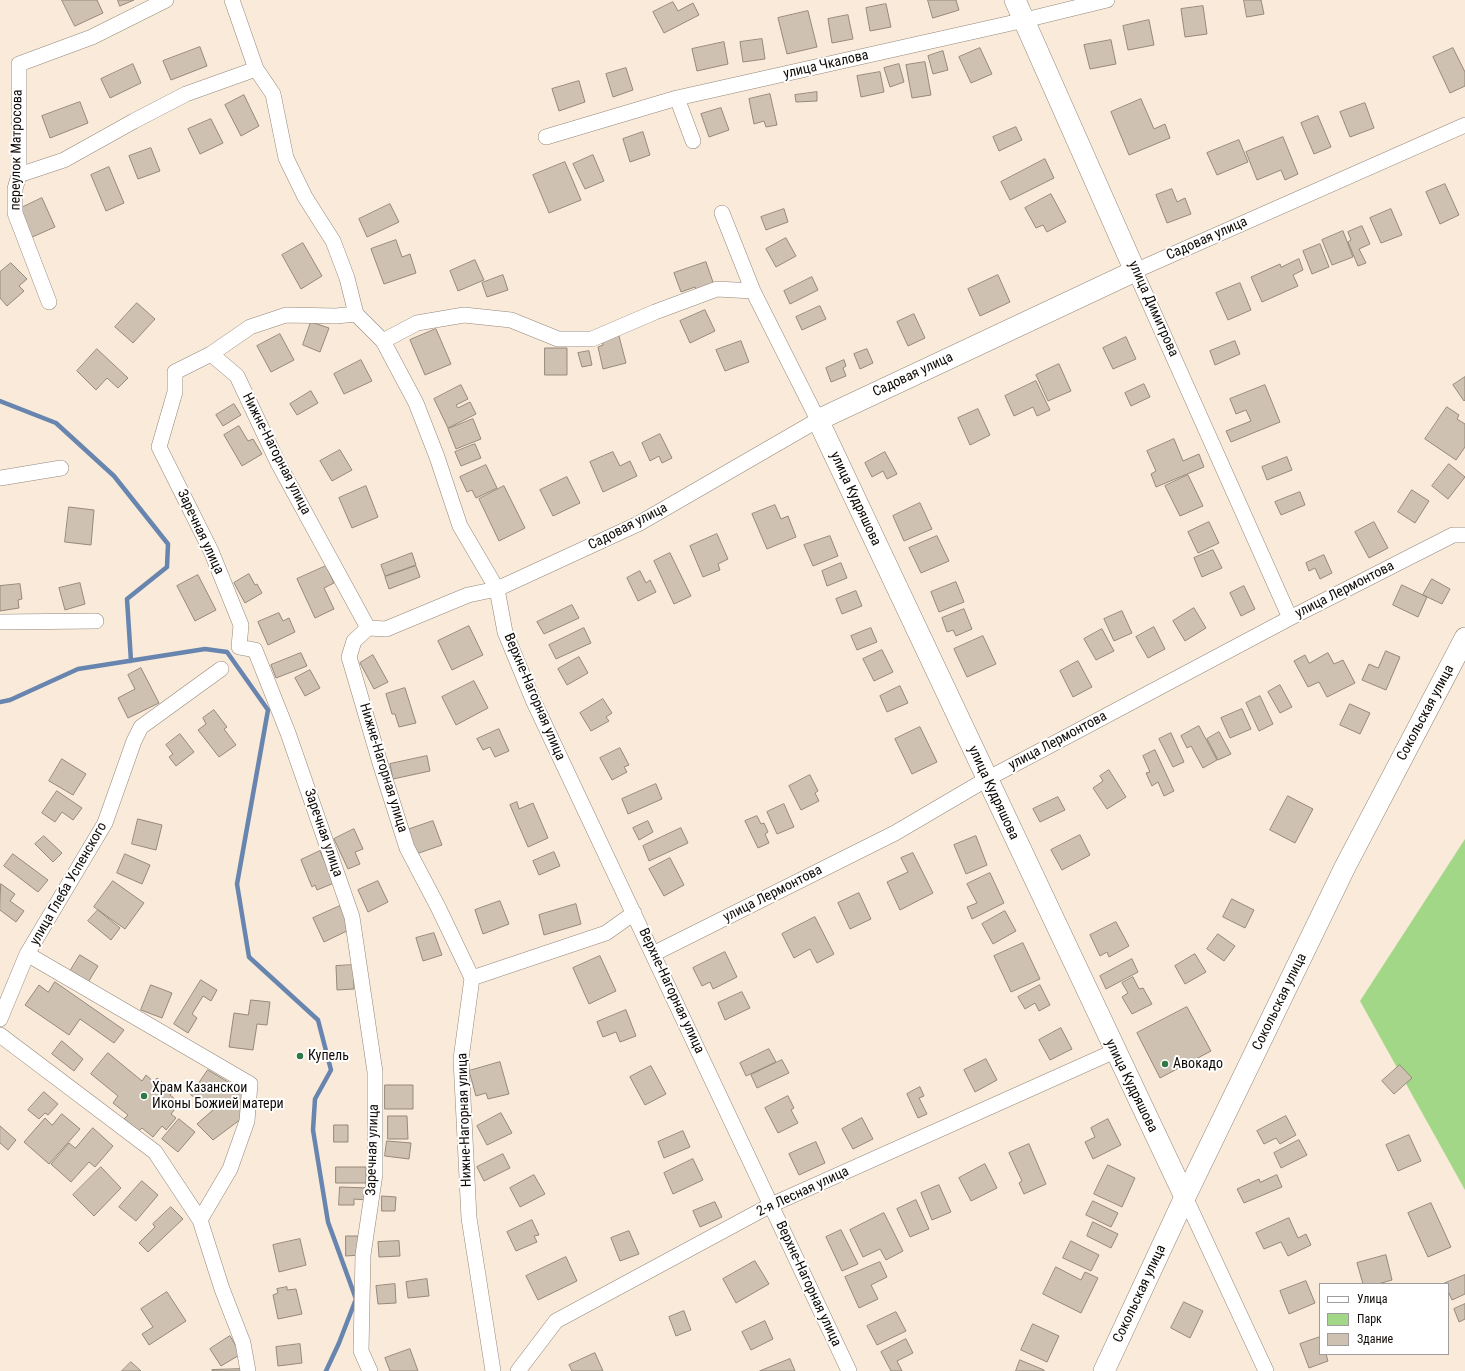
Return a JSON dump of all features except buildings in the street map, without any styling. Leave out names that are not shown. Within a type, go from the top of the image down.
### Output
[{"type":"street","name":"переулок Матросова","points":[[49,302],[15,213],[15,189],[19,176],[19,64],[92,36],[166,0]]},
{"type":"street","points":[[211,354],[250,327],[286,315],[336,316],[356,314],[347,278],[333,241],[305,197],[286,158],[273,94],[256,69],[232,0]]},
{"type":"street","name":"улица Димитрова","points":[[1015,0],[1290,618]]},
{"type":"street","name":"улица Чкалова","points":[[546,137],[677,98],[1025,20],[1107,0]]},
{"type":"street","points":[[19,176],[64,160],[186,94],[256,69]]},
{"type":"street","points":[[677,98],[693,141]]},
{"type":"street","name":"Садовая улица","points":[[368,628],[386,629],[468,595],[497,589],[638,524],[818,420],[1135,270],[1465,125]]},
{"type":"street","name":"улица Кудряшова","points":[[722,213],[753,291],[818,420],[1266,1371]]},
{"type":"street","points":[[383,340],[417,324],[464,316],[511,320],[558,339],[592,339],[655,312],[717,289],[753,291]]},
{"type":"street","name":"Верхне-Нагорная улица","points":[[356,314],[383,340],[416,403],[437,457],[460,526],[497,589],[505,632],[533,700],[849,1371]]},
{"type":"street","name":"Нижне-Нагорная улица","points":[[211,354],[237,376],[278,463],[368,628],[354,641],[349,657],[380,763],[407,848],[438,907],[472,978],[461,1058],[468,1218],[493,1371]]},
{"type":"street","name":"Заречная улица","points":[[211,354],[175,372],[175,392],[159,447],[211,551],[241,625],[238,647],[255,650],[288,733],[352,917],[375,1072],[375,1174],[363,1255],[361,1351],[370,1371]]},
{"type":"street","points":[[0,478],[61,468]]},
{"type":"street","name":"улица Лермонтова","points":[[653,954],[895,833],[987,779],[1290,618],[1453,535],[1465,535]]},
{"type":"street","points":[[0,622],[96,621]]},
{"type":"street","name":"Сокольская улица","points":[[1104,1371],[1185,1197],[1345,867],[1465,638]]},
{"type":"street","name":"улица Глеба Успенского","points":[[0,1019],[27,954],[105,823],[134,741],[141,727],[221,668]]},
{"type":"street","points":[[472,978],[606,933],[634,913]]},
{"type":"street","points":[[27,954],[250,1084],[247,1121],[230,1169],[200,1220]]},
{"type":"street","points":[[0,1035],[155,1152],[200,1220],[222,1289],[243,1343],[248,1371]]},
{"type":"street","name":"2-я Лесная улица","points":[[518,1371],[556,1321],[771,1206],[1115,1051]]},
{"type":"green space","points":[[1465,839],[1465,1190],[1360,1001]]},
{"type":"waterway","points":[[0,401],[56,423],[114,476],[168,544],[167,567],[127,599],[131,661]]},
{"type":"waterway","points":[[0,702],[10,700],[78,669],[205,649],[227,652],[268,710],[237,884],[249,957],[318,1020],[331,1070],[315,1099],[313,1130],[328,1222],[356,1299],[339,1343],[326,1371]]},
{"type":"place","name":"Купель","points":[[300,1056]]},
{"type":"place","name":"Авокадо","points":[[1165,1064]]},
{"type":"place","name":"Храм Казанскои Иконы Божией матери","points":[[144,1096]]}]
